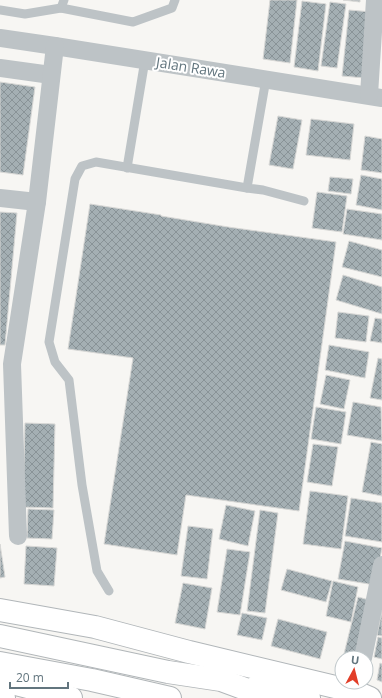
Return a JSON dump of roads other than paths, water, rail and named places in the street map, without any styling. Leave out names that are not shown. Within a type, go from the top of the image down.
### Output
[{"type":"highway","points":[[0,610],[95,627],[189,652],[361,691]]},
{"type":"highway","points":[[0,636],[168,672],[221,680],[309,698]]},
{"type":"highway","points":[[0,663],[92,680],[170,698]]},
{"type":"highway","points":[[0,680],[71,698]]},
{"type":"highway","points":[[221,680],[270,698]]},
{"type":"highway","points":[[0,697],[4,698]]},
{"type":"street","points":[[375,96],[376,0]]},
{"type":"street","name":"Jalan Rawa","points":[[0,38],[375,96]]},
{"type":"street","points":[[18,536],[6,364],[37,202],[55,46]]},
{"type":"street","points":[[0,68],[51,74]]},
{"type":"street","points":[[0,198],[37,202]]},
{"type":"street","points":[[365,650],[382,565]]},
{"type":"lane","points":[[0,10],[25,14],[62,4],[133,22],[172,8],[175,0]]},
{"type":"lane","points":[[127,168],[146,60]]},
{"type":"lane","points":[[247,188],[266,79]]},
{"type":"lane","points":[[109,591],[97,571],[82,485],[69,380],[55,362],[49,342],[75,179],[82,166],[96,162],[263,190],[304,201]]}]
